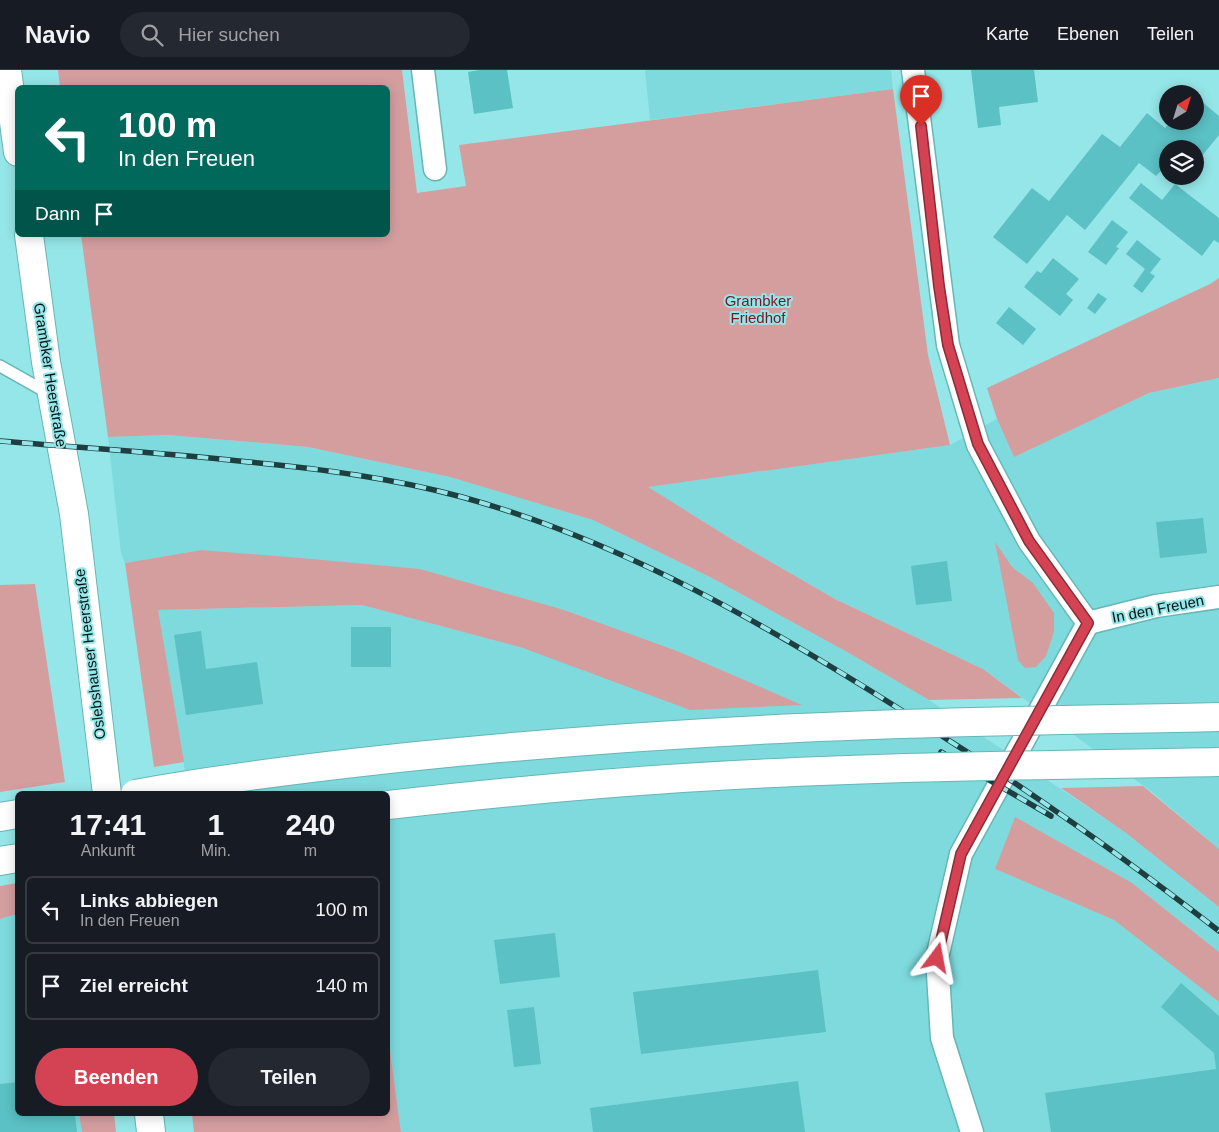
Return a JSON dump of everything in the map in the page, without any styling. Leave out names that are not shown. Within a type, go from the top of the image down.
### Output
[{"type":"main road","points":[[6,70],[15,132]]},
{"type":"main road","name":"Grambker Heerstraße","points":[[29,237],[46,362],[74,514]]},
{"type":"main road","name":"Oslebshauser Heerstraße","points":[[74,514],[107,791]]},
{"type":"main road","points":[[154,791],[299,768],[513,746],[595,740],[800,728],[964,722],[1219,717]]},
{"type":"main road","points":[[390,805],[518,791],[733,775],[980,766],[1219,762]]},
{"type":"main road","points":[[0,818],[15,815]]},
{"type":"main road","points":[[0,861],[15,858]]},
{"type":"main road","points":[[149,1116],[151,1132]]},
{"type":"street","points":[[423,70],[435,169]]},
{"type":"street","points":[[914,70],[948,345],[978,444],[1025,533],[1088,623],[961,854],[937,958],[942,1038],[972,1132]]},
{"type":"street","name":"In den Freuen","points":[[1088,623],[1156,606],[1219,597]]},
{"type":"lane","points":[[0,366],[52,395]]},
{"type":"shaded area","points":[[645,70],[891,70],[893,89],[650,120]]},
{"type":"shaded area","points":[[1219,378],[1219,849],[1152,792],[983,669],[835,599],[733,540],[647,487],[950,445],[997,419],[1014,456],[1149,393]]},
{"type":"shaded area","points":[[168,435],[308,447],[450,477],[593,520],[708,576],[847,652],[929,700],[1126,833],[1219,907],[1219,952],[1132,883],[995,869],[1114,920],[1219,1002],[1219,1132],[401,1132],[390,1050],[390,791],[188,791],[157,610],[362,605],[523,648],[801,705],[201,550],[125,563],[121,553],[108,437]]},
{"type":"shaded area","points":[[15,915],[15,1116],[79,1116],[82,1132],[0,1132],[0,919]]},
{"type":"green space","name":"Grambker Friedhof","points":[[58,70],[402,70],[417,193],[466,186],[459,145],[893,89],[928,355],[950,445],[648,487],[733,540],[835,599],[983,669],[1022,698],[929,700],[847,652],[708,576],[593,520],[450,477],[308,447],[168,435],[108,437],[81,237],[390,237],[390,85],[60,85]]},
{"type":"green space","points":[[1219,278],[1219,378],[1149,393],[1014,457],[997,419],[987,388],[1210,284]]},
{"type":"green space","points":[[995,542],[1012,567],[1033,583],[1054,613],[1054,632],[1046,656],[1036,667],[1025,668],[1018,660]]},
{"type":"green space","points":[[201,550],[420,569],[564,610],[677,651],[802,705],[690,710],[523,648],[362,605],[158,610],[184,762],[154,767],[125,563]]},
{"type":"green space","points":[[35,584],[65,782],[0,792],[0,585]]},
{"type":"green space","points":[[1143,786],[1219,849],[1219,907],[1126,833],[1061,788]]},
{"type":"green space","points":[[1015,817],[1132,883],[1219,952],[1219,1002],[1114,920],[995,869]]},
{"type":"green space","points":[[15,883],[15,915],[0,919],[0,886]]},
{"type":"green space","points":[[390,1050],[401,1132],[194,1132],[192,1116],[390,1116]]},
{"type":"green space","points":[[79,1116],[114,1116],[116,1132],[82,1132]]},
{"type":"building","points":[[507,70],[513,108],[474,114],[468,72]]},
{"type":"building","points":[[971,70],[1034,70],[1038,102],[999,107],[1001,125],[978,128]]},
{"type":"building","points":[[1204,104],[1219,116],[1219,135],[1204,153],[1204,140],[1159,140],[1159,173],[1156,176],[1139,163],[1085,230],[1067,215],[1027,264],[993,237],[1032,188],[1049,201],[1102,134],[1120,147],[1147,113],[1159,123],[1159,130],[1204,130]]},
{"type":"building","points":[[1141,183],[1162,200],[1174,185],[1176,185],[1219,218],[1219,243],[1214,240],[1202,256],[1129,198]]},
{"type":"building","points":[[1112,220],[1128,232],[1116,247],[1119,248],[1106,265],[1088,252]]},
{"type":"building","points":[[1137,240],[1161,259],[1150,273],[1155,276],[1142,293],[1133,286],[1145,269],[1126,254]]},
{"type":"building","points":[[1053,258],[1079,279],[1066,294],[1073,300],[1060,316],[1024,287],[1037,271],[1041,273]]},
{"type":"building","points":[[1098,293],[1107,299],[1095,314],[1087,308]]},
{"type":"building","points":[[1009,307],[1036,329],[1023,345],[996,323]]},
{"type":"building","points":[[1203,518],[1207,553],[1160,558],[1156,522]]},
{"type":"building","points":[[947,561],[952,601],[916,605],[911,566]]},
{"type":"building","points":[[351,627],[391,627],[391,667],[351,667]]},
{"type":"building","points":[[201,631],[206,669],[257,662],[263,704],[186,715],[174,635]]},
{"type":"building","points":[[555,933],[560,977],[500,984],[494,940]]},
{"type":"building","points":[[818,970],[826,1032],[641,1054],[633,992]]},
{"type":"building","points":[[1181,983],[1219,1016],[1219,1132],[1051,1132],[1045,1093],[1216,1069],[1214,1053],[1161,1007]]},
{"type":"building","points":[[534,1007],[541,1064],[514,1067],[507,1010]]},
{"type":"building","points":[[798,1081],[805,1132],[593,1132],[590,1108]]},
{"type":"building","points":[[15,1082],[15,1116],[75,1116],[77,1132],[0,1132],[0,1084]]},
{"type":"railway","points":[[0,441],[156,453],[356,475],[409,484],[462,497],[580,537],[693,589],[748,618],[856,682],[1013,782],[1125,860],[1219,931]]},
{"type":"railway","points":[[941,752],[1051,816]]},
{"type":"route","points":[[921,126],[939,286],[948,345],[978,444],[1029,541],[1088,623],[961,854],[937,958]]}]
